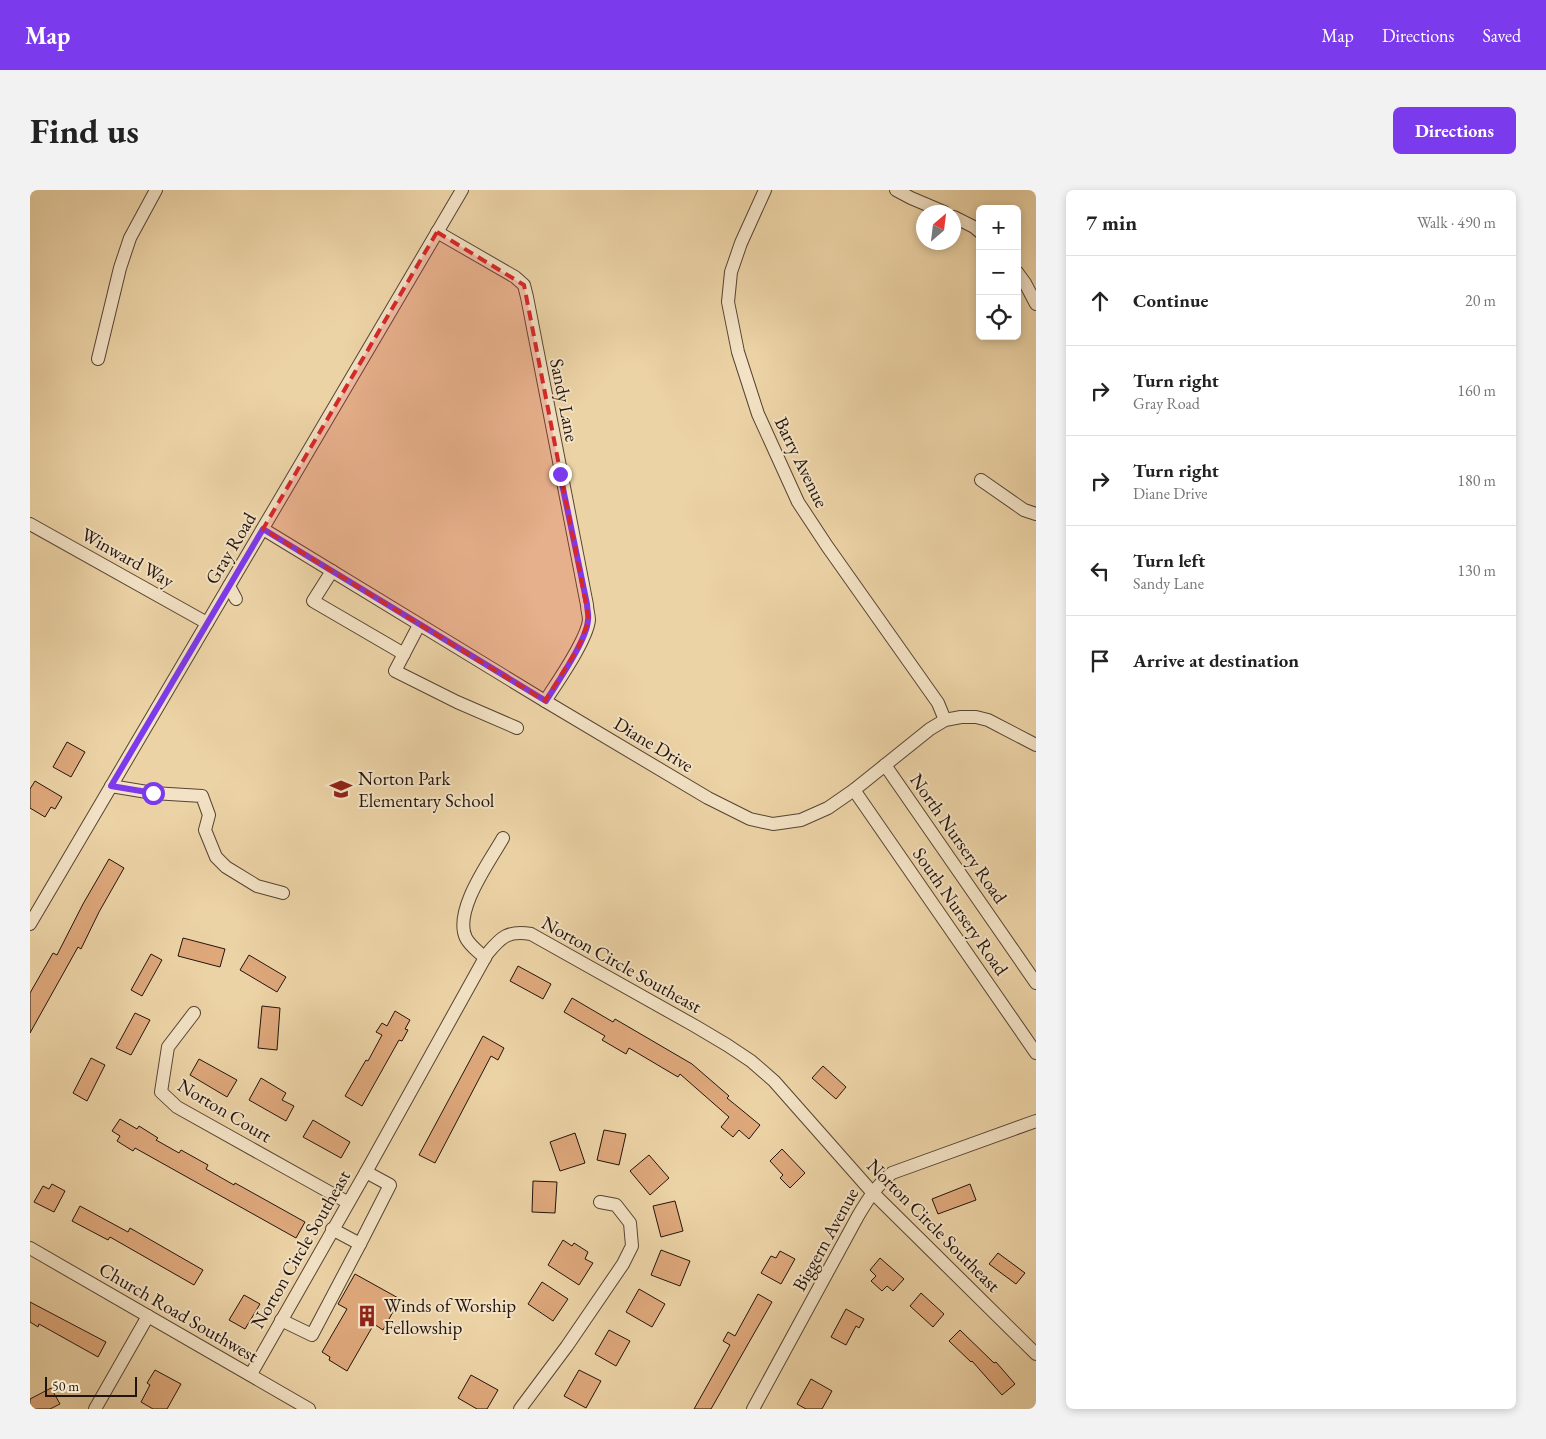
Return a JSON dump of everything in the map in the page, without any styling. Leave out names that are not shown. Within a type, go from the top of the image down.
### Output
[{"type":"street","points":[[98,359],[120,268],[130,238],[156,190]]},
{"type":"street","name":"Gray Road","points":[[30,924],[462,190]]},
{"type":"street","name":"Barry Avenue","points":[[765,190],[741,243],[731,272],[728,302],[738,352],[758,414],[798,502],[938,703],[945,720]]},
{"type":"street","points":[[896,190],[928,205]]},
{"type":"street","points":[[961,220],[976,229]]},
{"type":"street","name":"Sandy Lane","points":[[437,232],[515,277],[524,285],[527,297],[587,604],[588,620],[585,633],[578,648],[546,701]]},
{"type":"street","points":[[1021,278],[1036,304]]},
{"type":"street","points":[[981,480],[1024,510],[1036,514]]},
{"type":"street","name":"Winward Way","points":[[30,524],[207,624]]},
{"type":"street","name":"Diane Drive","points":[[263,529],[708,798],[750,819],[773,824],[801,820],[828,808],[854,790],[930,729],[945,720],[961,717],[988,720],[1036,745]]},
{"type":"street","points":[[332,571],[313,600],[404,654]]},
{"type":"street","points":[[229,586],[236,600]]},
{"type":"street","points":[[419,625],[395,671],[457,702],[517,728]]},
{"type":"street","name":"North Nursery Road","points":[[885,764],[1036,983]]},
{"type":"street","points":[[111,786],[153,793],[202,796],[209,815],[204,830],[216,857],[226,866],[257,886],[283,893]]},
{"type":"street","name":"South Nursery Road","points":[[854,790],[1036,1053]]},
{"type":"street","points":[[485,958],[466,938],[463,926],[464,917],[473,891],[503,838]]},
{"type":"street","name":"Norton Circle Southeast","points":[[251,1374],[485,958],[496,944],[510,934],[520,932],[531,934],[727,1044],[751,1062],[774,1081],[872,1192],[1036,1354]]},
{"type":"street","name":"Norton Court","points":[[194,1013],[168,1047],[161,1092],[177,1106],[347,1202]]},
{"type":"street","name":"Biggern Avenue","points":[[752,1409],[872,1192],[881,1182],[892,1173],[1036,1121]]},
{"type":"street","points":[[281,1320],[312,1335],[390,1185],[366,1172]]},
{"type":"street","points":[[520,1409],[567,1346],[623,1264],[632,1246],[630,1223],[616,1205],[600,1202]]},
{"type":"street","points":[[332,1229],[360,1244]]},
{"type":"street","name":"Church Road Southwest","points":[[30,1248],[309,1409]]},
{"type":"street","points":[[95,1409],[148,1316]]},
{"type":"highlighted area","points":[[437,232],[524,285],[589,620],[578,648],[545,701],[263,529]]},
{"type":"building","points":[[67,742],[85,752],[71,777],[53,767]]},
{"type":"building","points":[[35,781],[62,797],[55,809],[51,807],[45,817],[30,808],[30,789]]},
{"type":"building","points":[[109,859],[124,868],[81,949],[78,947],[30,1033],[30,993],[53,953],[57,955]]},
{"type":"building","points":[[183,938],[225,949],[220,967],[178,956]]},
{"type":"building","points":[[151,954],[162,960],[142,996],[131,990]]},
{"type":"building","points":[[249,955],[286,977],[277,992],[240,970]]},
{"type":"building","points":[[518,966],[551,984],[543,999],[510,981]]},
{"type":"building","points":[[572,998],[613,1022],[615,1019],[692,1064],[729,1096],[727,1098],[760,1125],[749,1139],[739,1130],[733,1137],[721,1127],[729,1117],[680,1074],[678,1077],[629,1048],[626,1054],[602,1040],[605,1036],[564,1012]]},
{"type":"building","points":[[262,1006],[280,1008],[277,1050],[258,1048]]},
{"type":"building","points":[[395,1011],[410,1020],[405,1029],[408,1030],[402,1041],[399,1040],[362,1106],[345,1096],[366,1060],[368,1061],[382,1035],[376,1032],[382,1023],[387,1026]]},
{"type":"building","points":[[135,1013],[150,1020],[131,1055],[116,1048]]},
{"type":"building","points":[[483,1036],[504,1048],[498,1060],[491,1056],[435,1163],[419,1155]]},
{"type":"building","points":[[91,1058],[105,1065],[87,1101],[73,1093]]},
{"type":"building","points":[[199,1059],[237,1080],[227,1097],[190,1075]]},
{"type":"building","points":[[823,1066],[846,1087],[836,1099],[812,1078]]},
{"type":"building","points":[[261,1078],[286,1093],[282,1100],[294,1106],[286,1121],[249,1100]]},
{"type":"building","points":[[120,1119],[137,1129],[139,1126],[158,1138],[156,1140],[179,1153],[181,1150],[208,1165],[206,1169],[305,1222],[296,1238],[135,1148],[133,1151],[117,1141],[120,1136],[112,1131]]},
{"type":"building","points":[[313,1120],[350,1142],[341,1158],[303,1137]]},
{"type":"building","points":[[604,1130],[626,1134],[619,1165],[597,1160]]},
{"type":"building","points":[[575,1133],[585,1163],[560,1171],[550,1142]]},
{"type":"building","points":[[782,1149],[805,1173],[790,1188],[780,1178],[783,1175],[770,1161]]},
{"type":"building","points":[[649,1155],[669,1178],[650,1195],[630,1171]]},
{"type":"building","points":[[533,1181],[557,1182],[555,1213],[532,1212]]},
{"type":"building","points":[[52,1184],[65,1191],[54,1212],[34,1202],[43,1186],[49,1189]]},
{"type":"building","points":[[970,1184],[976,1200],[938,1214],[932,1199]]},
{"type":"building","points":[[675,1201],[683,1231],[661,1237],[653,1206]]},
{"type":"building","points":[[80,1206],[128,1232],[130,1228],[203,1270],[194,1285],[110,1237],[108,1240],[72,1221]]},
{"type":"building","points":[[563,1240],[572,1246],[574,1243],[588,1252],[585,1259],[593,1263],[579,1285],[548,1265]]},
{"type":"building","points":[[661,1250],[690,1261],[680,1286],[651,1275]]},
{"type":"building","points":[[780,1251],[795,1259],[781,1284],[761,1273],[771,1256],[776,1258]]},
{"type":"building","points":[[998,1253],[1025,1273],[1016,1284],[989,1264]]},
{"type":"building","points":[[880,1258],[904,1279],[893,1291],[887,1286],[882,1291],[871,1281],[876,1276],[870,1270]]},
{"type":"building","name":"Winds of Worship Fellowship","points":[[355,1274],[400,1299],[383,1330],[374,1324],[347,1371],[329,1360],[330,1357],[322,1352],[347,1309],[338,1304]]},
{"type":"building","points":[[542,1282],[568,1299],[553,1321],[528,1304]]},
{"type":"building","points":[[639,1289],[665,1304],[652,1327],[626,1312]]},
{"type":"building","points":[[921,1293],[944,1314],[933,1327],[910,1306]]},
{"type":"building","points":[[758,1294],[772,1302],[711,1409],[694,1409],[730,1345],[723,1341],[728,1332],[735,1336]]},
{"type":"building","points":[[244,1295],[260,1304],[245,1329],[229,1320]]},
{"type":"building","points":[[30,1302],[106,1342],[98,1357],[39,1324],[38,1327],[30,1322]]},
{"type":"building","points":[[846,1309],[864,1319],[859,1328],[856,1326],[846,1345],[831,1337]]},
{"type":"building","points":[[609,1330],[630,1341],[616,1366],[595,1354]]},
{"type":"building","points":[[960,1330],[994,1363],[996,1362],[1015,1384],[1002,1395],[972,1361],[949,1341]]},
{"type":"building","points":[[155,1370],[181,1384],[167,1409],[153,1409],[141,1402],[150,1385],[147,1383]]},
{"type":"building","points":[[579,1370],[601,1381],[586,1408],[564,1396]]},
{"type":"building","points":[[471,1375],[498,1390],[487,1409],[477,1409],[458,1398]]},
{"type":"building","points":[[811,1379],[832,1391],[822,1409],[806,1409],[797,1404]]},
{"type":"building","points":[[51,1388],[60,1404],[50,1409],[30,1409],[30,1399]]},
{"type":"place","name":"Norton Park Elementary School","points":[[341,789]]},
{"type":"place","name":"Winds of Worship Fellowship","points":[[367,1316]]},
{"type":"route","points":[[153,793],[111,786],[263,529],[546,701],[578,648],[585,633],[588,620],[587,604],[560,474]]}]
